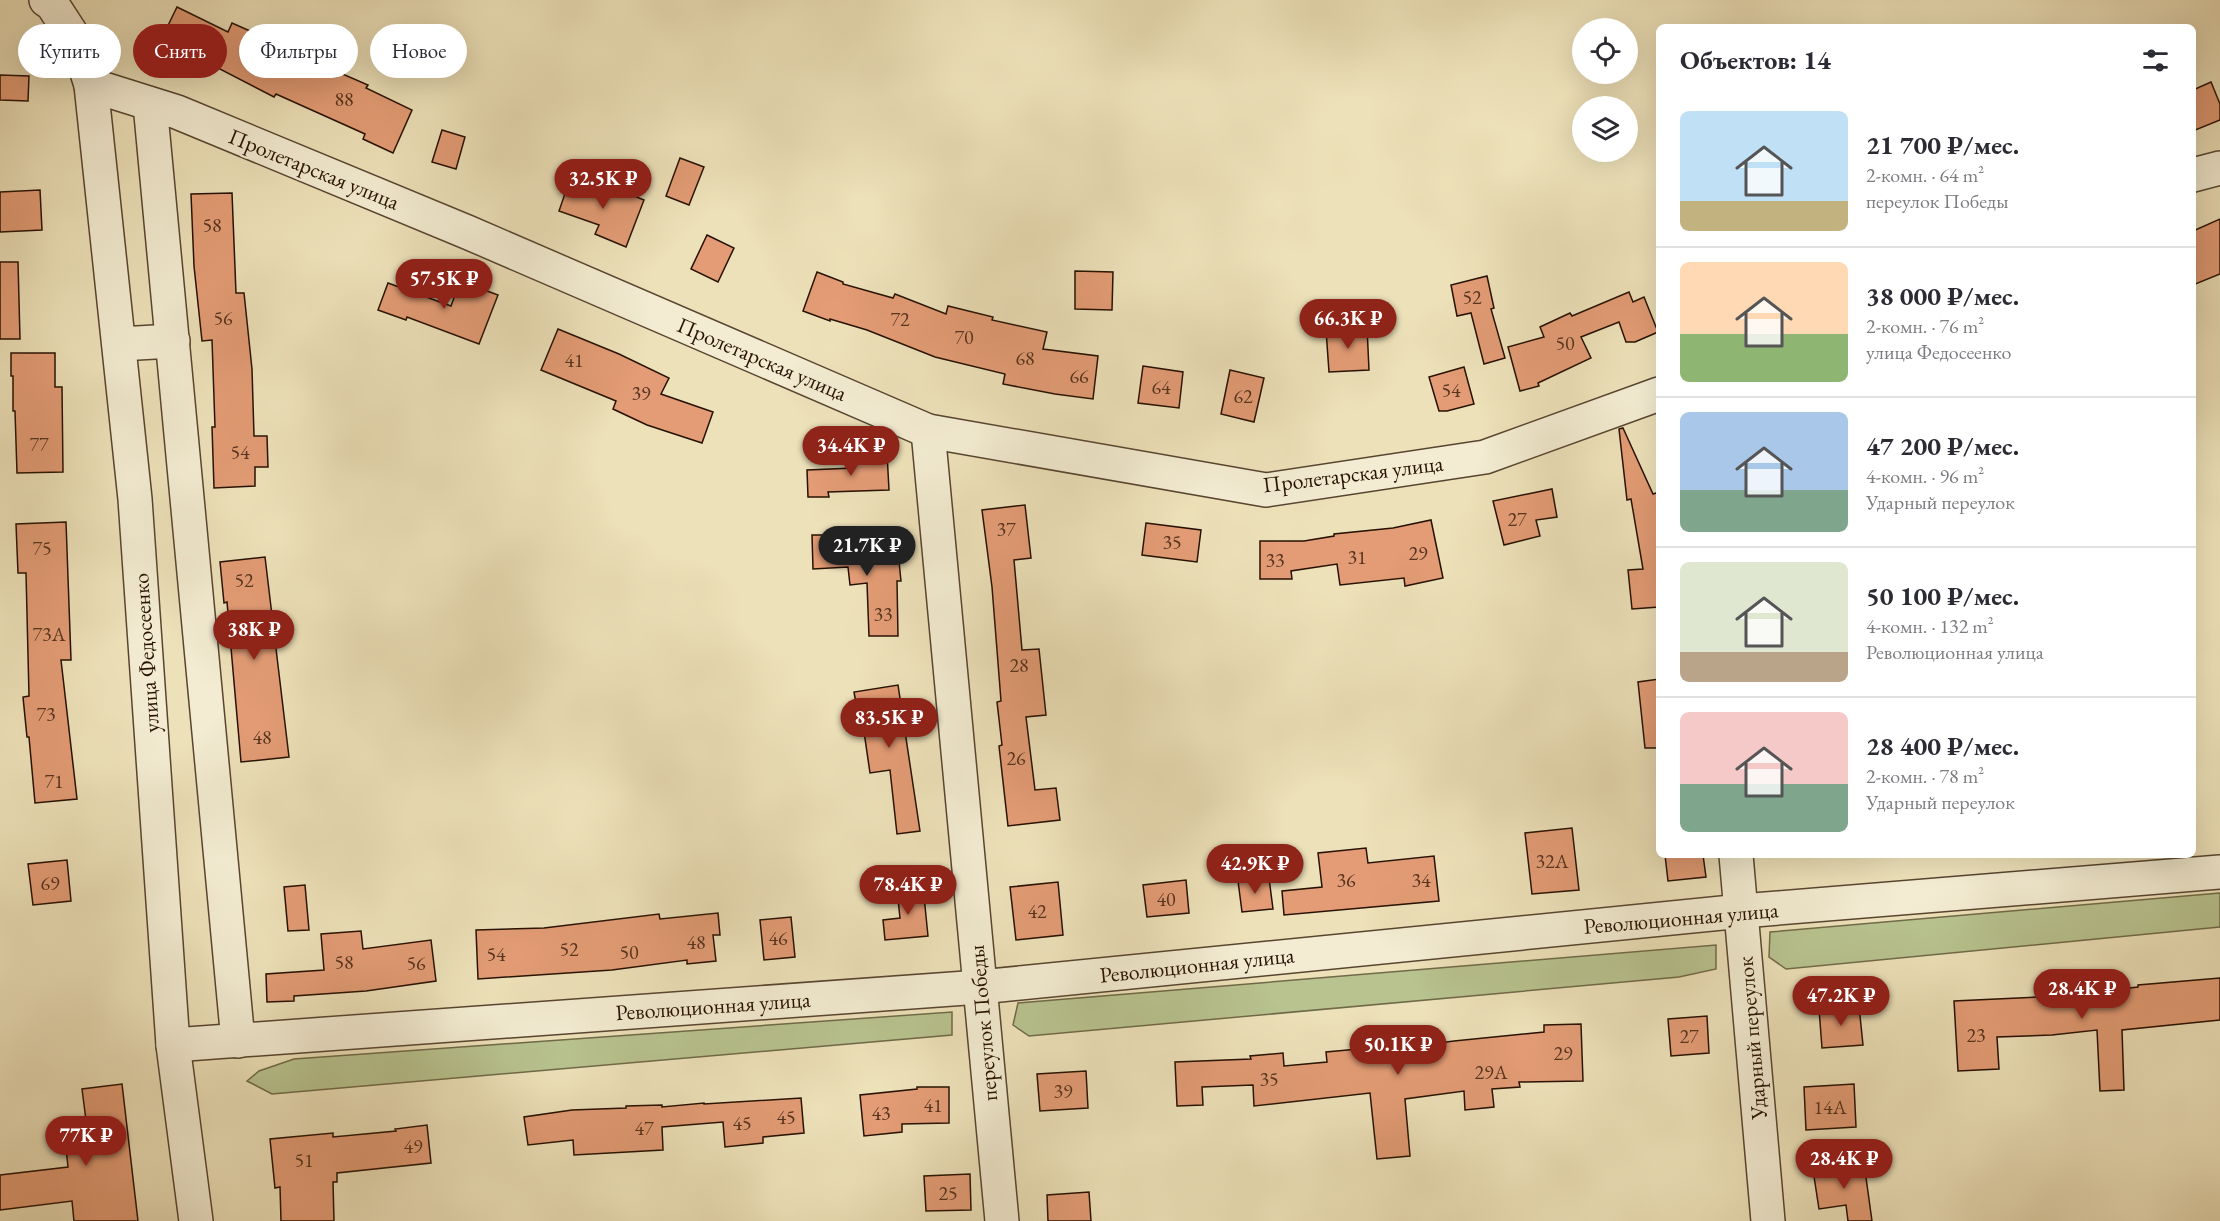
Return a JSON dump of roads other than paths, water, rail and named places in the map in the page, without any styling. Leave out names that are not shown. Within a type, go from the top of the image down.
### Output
[{"type":"street","points":[[46,0],[52,4],[78,44],[91,85]]},
{"type":"street","name":"Пролетарская улица","points":[[91,85],[188,117],[456,228],[928,431],[1266,490],[1485,457],[1656,395]]},
{"type":"street","name":"улица Федосеенко","points":[[91,85],[135,499],[173,1045],[196,1221]]},
{"type":"street","points":[[150,104],[238,1041]]},
{"type":"street","points":[[2196,174],[2220,168]]},
{"type":"street","points":[[119,344],[173,341]]},
{"type":"street","name":"переулок Победы","points":[[928,431],[1002,1221]]},
{"type":"street","name":"Ударный переулок","points":[[1736,858],[1768,1221]]},
{"type":"street","name":"Революционная улица","points":[[173,1045],[980,987],[1742,911],[2220,872]]}]
